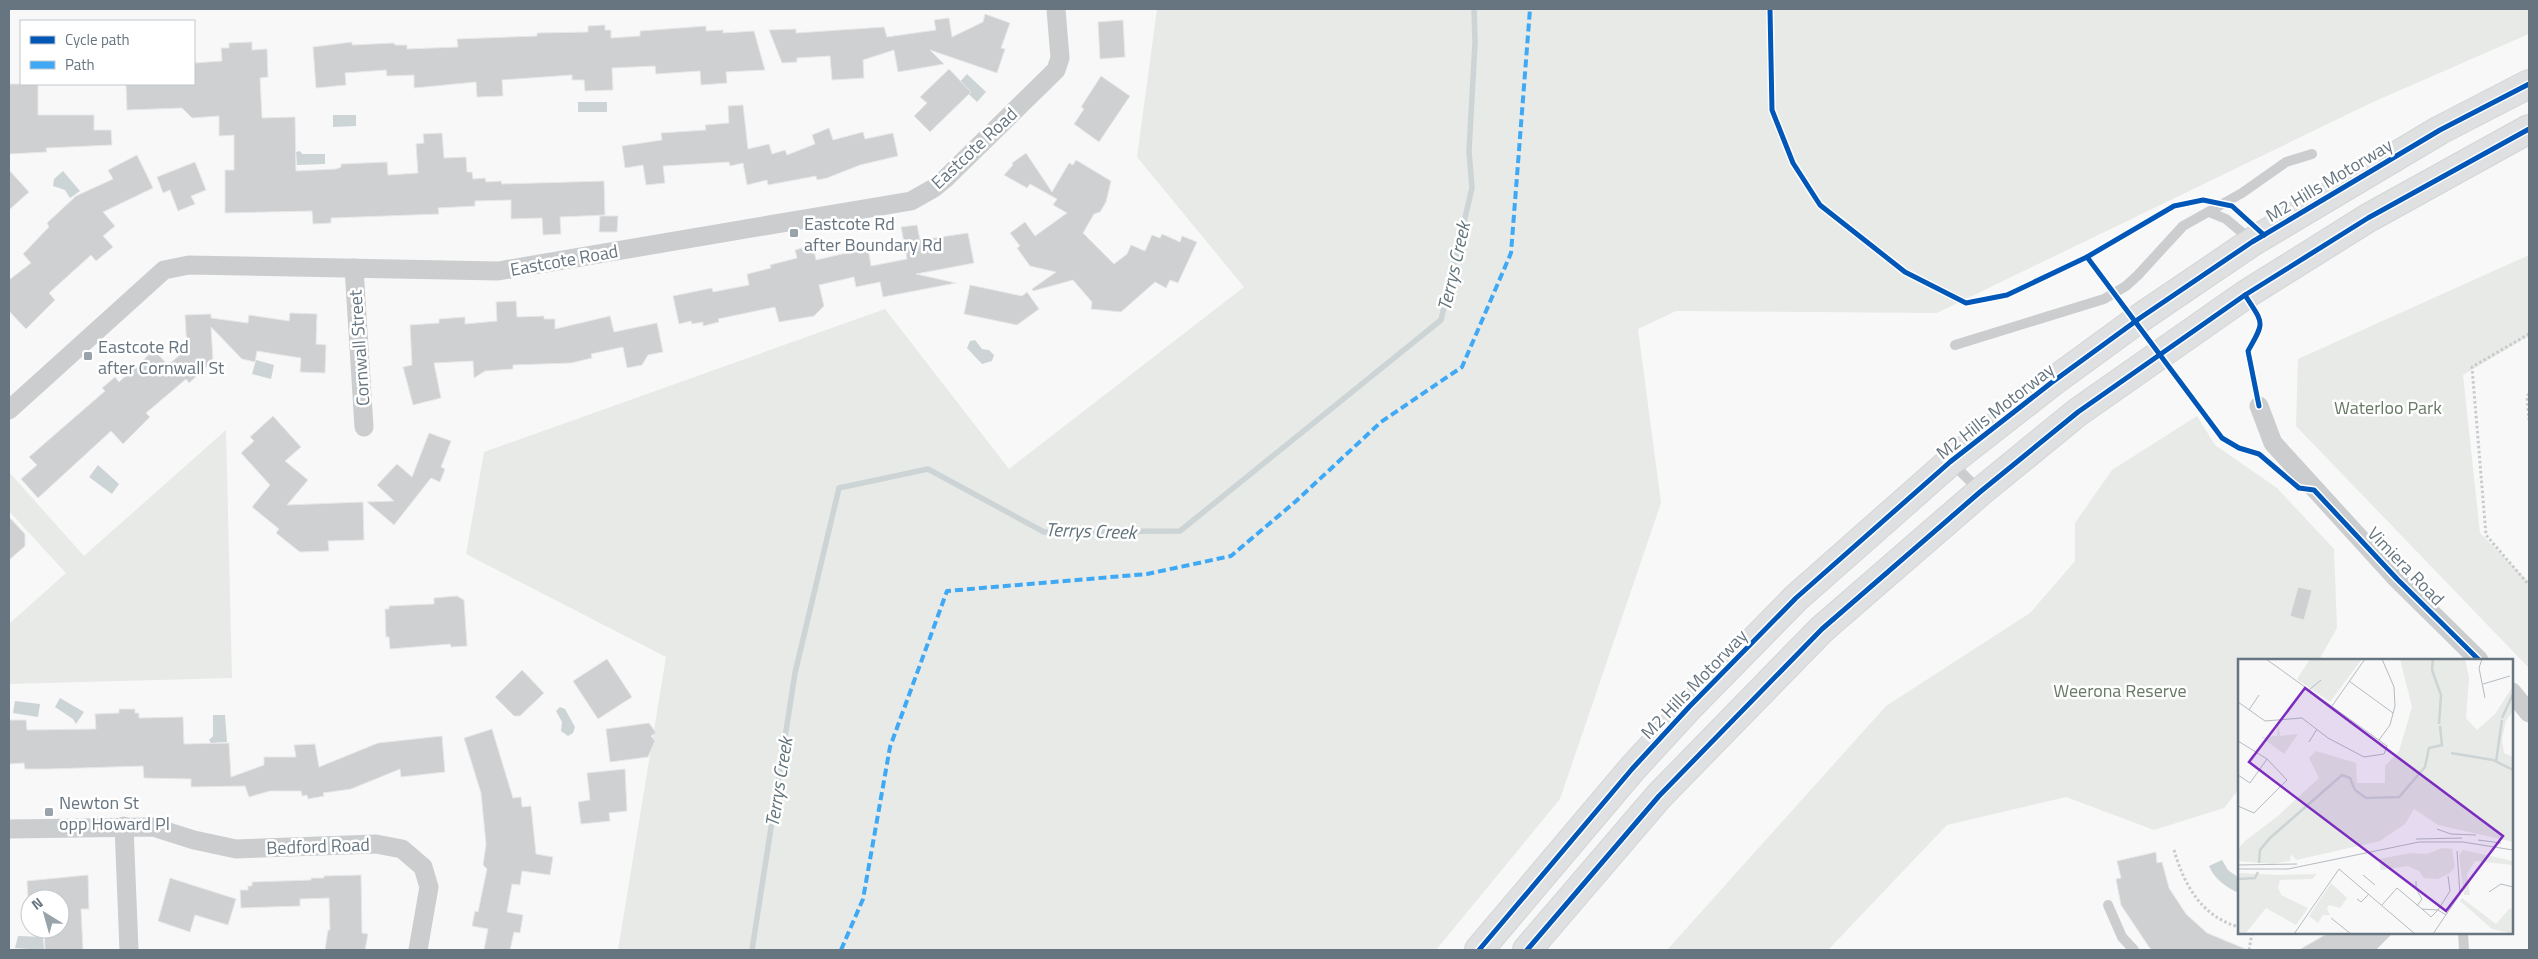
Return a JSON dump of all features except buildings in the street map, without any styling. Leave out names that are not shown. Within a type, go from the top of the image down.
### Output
[{"type":"highway","name":"M2 Hills Motorway","points":[[1479,950],[1626,776],[1689,707],[1796,598],[1950,462],[2125,329],[2252,242],[2440,130],[2529,84]]},
{"type":"highway","points":[[1527,950],[1659,796],[1822,629],[1980,492],[2078,412],[2245,295],[2368,218],[2529,129]]},
{"type":"street","name":"Eastcote Road","points":[[9,410],[164,270],[189,265],[498,271],[911,201],[934,188],[1056,70],[1060,58],[1056,9]]},
{"type":"street","name":"Cornwall Street","points":[[354,268],[364,427]]},
{"type":"street","name":"Vimiera Road","points":[[2259,406],[2273,443],[2397,579],[2478,659]]},
{"type":"street","points":[[2513,693],[2529,713]]},
{"type":"street","points":[[124,826],[129,950]]},
{"type":"street","name":"Bedford Road","points":[[9,829],[152,827],[194,840],[236,849],[376,844],[402,849],[423,867],[429,887],[418,950]]},
{"type":"lane","points":[[1955,345],[2104,299],[2126,286],[2138,275],[2183,226],[2242,194],[2286,162],[2312,154]]},
{"type":"lane","points":[[2209,212],[2226,219],[2244,232],[2252,242]]},
{"type":"lane","points":[[1950,462],[1980,492]]},
{"type":"lane","points":[[2108,905],[2122,937],[2134,950]]},
{"type":"lane","points":[[2463,934],[2464,950]]},
{"type":"path","points":[[2529,334],[2472,367],[2486,535],[2529,585]]},
{"type":"path","points":[[2529,394],[2527,396],[2529,420]]},
{"type":"path","points":[[2174,850],[2182,876],[2193,894],[2209,913],[2238,927]]},
{"type":"path","points":[[2250,950],[2252,934]]},
{"type":"green space","points":[[1157,9],[2529,9],[2529,34],[2373,102],[1937,313],[1676,311],[1638,329],[1661,503],[1560,799],[1436,950],[618,950],[666,657],[466,554],[484,452],[885,309],[1009,469],[1244,287],[1137,157]]},
{"type":"green space","name":"Waterloo Park","points":[[2529,255],[2529,336],[2463,375],[2480,533],[2529,582],[2529,668],[2296,426],[2298,359]]},
{"type":"green space","name":"Weerona Reserve","points":[[2197,416],[2215,445],[2277,488],[2334,549],[2337,628],[2320,659],[2238,659],[2238,790],[2224,808],[2154,830],[2066,797],[1947,825],[1828,950],[1667,950],[1886,706],[2030,613],[2075,561],[2075,523],[2112,470]]},
{"type":"green space","points":[[226,430],[232,678],[9,684],[9,624],[66,573],[9,511],[9,472],[84,556]]},
{"type":"shaded area","points":[[967,74],[986,92],[977,102],[958,84]]},
{"type":"shaded area","points":[[578,102],[607,102],[607,112],[578,112]]},
{"type":"shaded area","points":[[333,115],[356,115],[356,126],[333,127]]},
{"type":"shaded area","points":[[300,151],[302,154],[325,154],[325,164],[297,165],[296,152]]},
{"type":"shaded area","points":[[63,171],[80,191],[70,198],[65,190],[53,186],[54,179]]},
{"type":"shaded area","points":[[975,340],[982,349],[989,350],[994,355],[992,361],[982,364],[967,348],[970,341]]},
{"type":"shaded area","points":[[256,360],[274,365],[271,379],[252,374]]},
{"type":"shaded area","points":[[98,465],[119,484],[112,494],[89,477]]},
{"type":"shaded area","points":[[60,698],[84,712],[76,724],[73,719],[55,707]]},
{"type":"shaded area","points":[[15,701],[40,704],[38,717],[13,713]]},
{"type":"shaded area","points":[[560,707],[565,709],[575,727],[573,733],[568,736],[561,731],[562,722],[556,711]]},
{"type":"shaded area","points":[[213,715],[225,715],[227,742],[211,743],[209,740],[213,736]]},
{"type":"shaded area","points":[[2222,860],[2228,870],[2238,877],[2238,892],[2221,883],[2209,866]]},
{"type":"shaded area","points":[[18,936],[20,936],[20,939],[43,939],[44,950],[15,948]]},
{"type":"waterway","name":"Terrys Creek","points":[[752,950],[795,673],[839,488],[928,469],[1044,532],[1180,531],[1441,320],[1472,188],[1469,151],[1475,43],[1474,9]]},
{"type":"marked path","points":[[841,950],[863,899],[890,747],[947,591],[1147,574],[1231,556],[1295,502],[1381,422],[1462,367],[1511,253],[1530,9]]},
{"type":"cycle path","points":[[1770,9],[1772,110],[1793,163],[1820,205],[1905,272],[1966,303],[2007,295],[2087,257],[2222,438],[2239,448],[2259,454],[2299,488],[2314,490],[2397,579],[2478,659]]},
{"type":"cycle path","points":[[1479,950],[1632,769],[1689,707],[1796,598],[1950,462],[2051,383],[2140,318],[2252,242],[2440,130],[2529,84]]},
{"type":"cycle path","points":[[1527,950],[1659,796],[1822,629],[1980,492],[2078,412],[2245,295],[2368,218],[2529,129]]},
{"type":"cycle path","points":[[2087,257],[2174,206],[2203,200],[2232,206],[2264,235]]},
{"type":"cycle path","points":[[2245,295],[2259,317],[2260,322],[2258,333],[2248,351],[2259,406]]},
{"type":"place","name":"Eastcote Rd after Boundary Rd","points":[[794,233]]},
{"type":"place","name":"Eastcote Rd after Cornwall St","points":[[88,356]]},
{"type":"place","name":"Newton St opp Howard Pl","points":[[49,812]]}]
